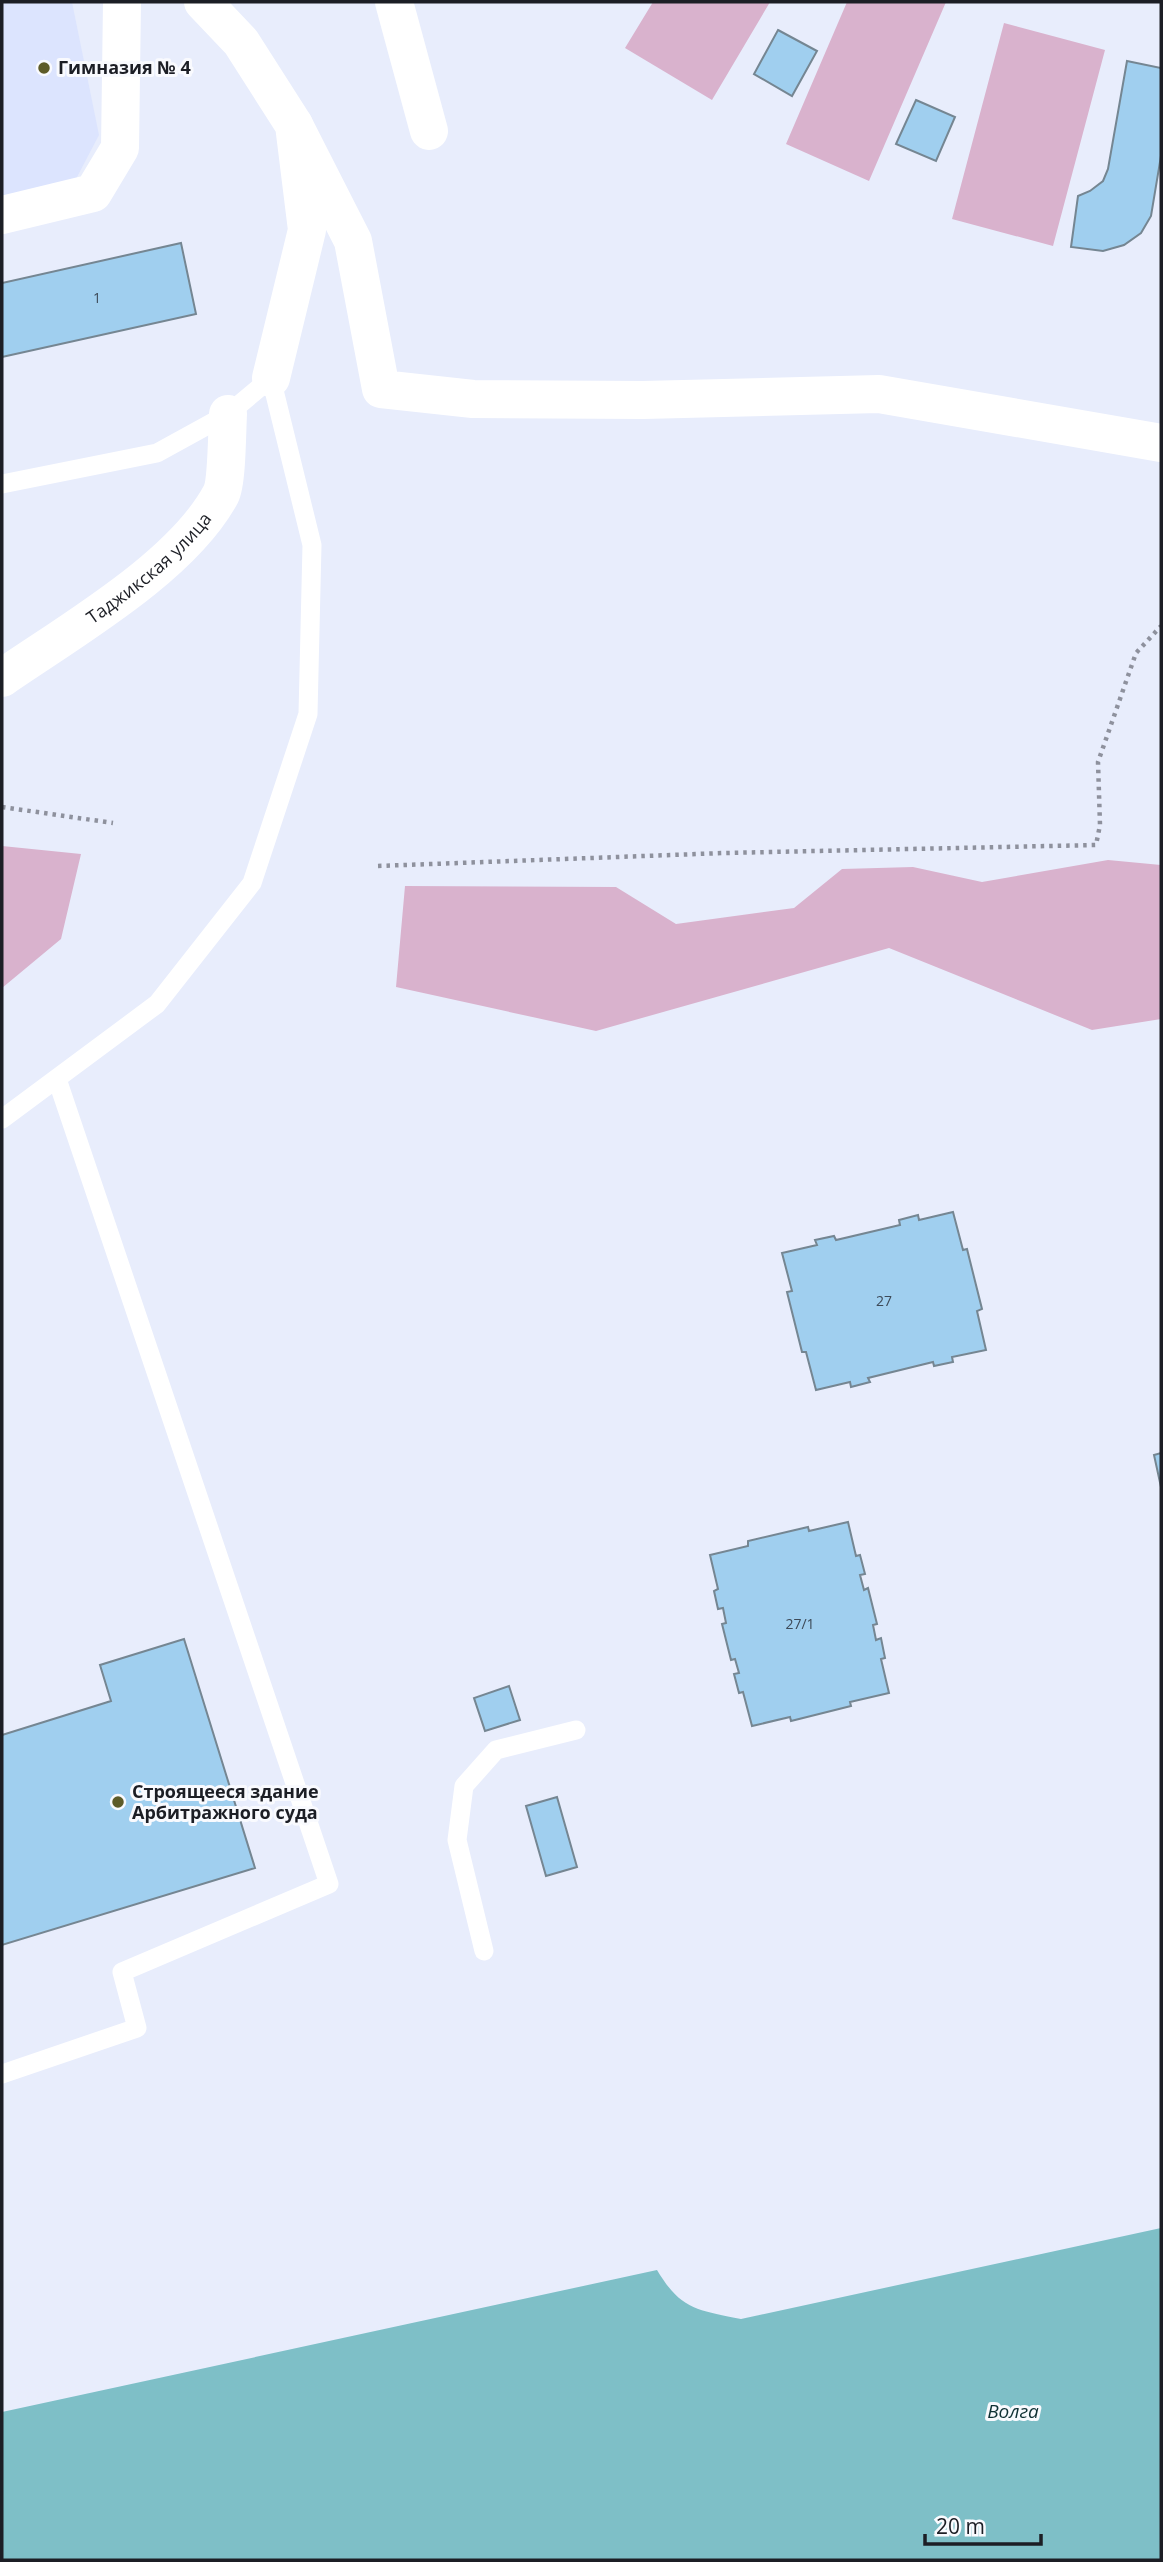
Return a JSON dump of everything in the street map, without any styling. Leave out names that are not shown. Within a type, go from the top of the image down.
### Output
[{"type":"street","points":[[2,215],[93,194],[120,148],[122,2]]},
{"type":"street","points":[[203,2],[241,43],[294,125],[353,241],[381,389],[486,399],[643,400],[879,394],[1161,443]]},
{"type":"street","points":[[394,2],[429,131]]},
{"type":"street","points":[[271,378],[307,230],[294,125]]},
{"type":"street","name":"Таджикская улица","points":[[2,678],[94,615],[178,551],[222,492],[228,414]]},
{"type":"lane","points":[[2,484],[157,453],[228,414],[271,378],[293,457],[312,545],[308,714],[252,883],[157,1004],[2,1119]]},
{"type":"lane","points":[[2,2074],[137,2028],[121,1972],[329,1884],[57,1079]]},
{"type":"lane","points":[[484,1951],[457,1840],[464,1786],[496,1750],[576,1730]]},
{"type":"path","points":[[378,866],[724,853],[1096,845],[1100,825],[1098,762],[1136,653],[1161,626]]},
{"type":"path","points":[[2,807],[113,823]]},
{"type":"shaded area","name":"Гимназия № 4","points":[[2,2],[72,2],[99,135],[76,179],[2,196]]},
{"type":"shaded area","points":[[653,2],[770,2],[712,100],[625,48]]},
{"type":"shaded area","points":[[847,2],[946,2],[869,181],[786,144]]},
{"type":"shaded area","points":[[1004,23],[1105,50],[1053,246],[952,219]]},
{"type":"shaded area","points":[[2,846],[81,854],[61,939],[2,988]]},
{"type":"shaded area","points":[[1108,860],[1161,865],[1161,1019],[1092,1030],[889,948],[596,1031],[396,987],[405,886],[616,887],[676,924],[794,908],[842,869],[913,867],[982,882]]},
{"type":"water","name":"Волга","points":[[1161,2228],[1161,2560],[2,2560],[2,2412],[657,2270],[683,2301],[701,2310],[741,2319]]},
{"type":"building","points":[[778,30],[817,51],[792,96],[754,74]]},
{"type":"building","points":[[1127,61],[1161,68],[1161,156],[1151,216],[1141,233],[1124,245],[1103,251],[1071,247],[1078,196],[1103,181],[1108,169]]},
{"type":"building","points":[[916,100],[955,117],[936,161],[896,144]]},
{"type":"building","points":[[181,243],[196,314],[2,357],[2,283]]},
{"type":"building","points":[[953,1212],[963,1250],[967,1249],[982,1309],[977,1311],[986,1350],[952,1357],[953,1362],[934,1366],[933,1362],[868,1378],[870,1382],[851,1387],[850,1382],[816,1390],[806,1352],[802,1352],[787,1292],[792,1291],[782,1253],[817,1245],[815,1240],[834,1236],[836,1240],[900,1225],[899,1220],[918,1215],[919,1220]]},
{"type":"building","points":[[1161,1453],[1161,1487],[1154,1455]]},
{"type":"building","points":[[848,1522],[856,1556],[860,1555],[865,1574],[860,1575],[864,1590],[868,1588],[877,1624],[873,1625],[876,1640],[881,1638],[885,1658],[881,1659],[889,1693],[791,1721],[790,1717],[752,1726],[743,1692],[739,1693],[734,1674],[739,1673],[735,1659],[731,1660],[722,1624],[726,1623],[723,1608],[718,1609],[714,1591],[718,1589],[710,1555],[748,1546],[748,1541],[808,1527],[809,1531]]},
{"type":"building","name":"Строящееся здание Арбитражного суда","points":[[184,1639],[255,1868],[2,1945],[2,1735],[111,1701],[100,1665]]},
{"type":"building","points":[[509,1686],[520,1720],[485,1731],[474,1698]]},
{"type":"building","points":[[557,1797],[577,1867],[546,1876],[526,1806]]},
{"type":"place","name":"Гимназия № 4","points":[[44,68]]},
{"type":"place","name":"Строящееся здание Арбитражного суда","points":[[118,1802]]}]
